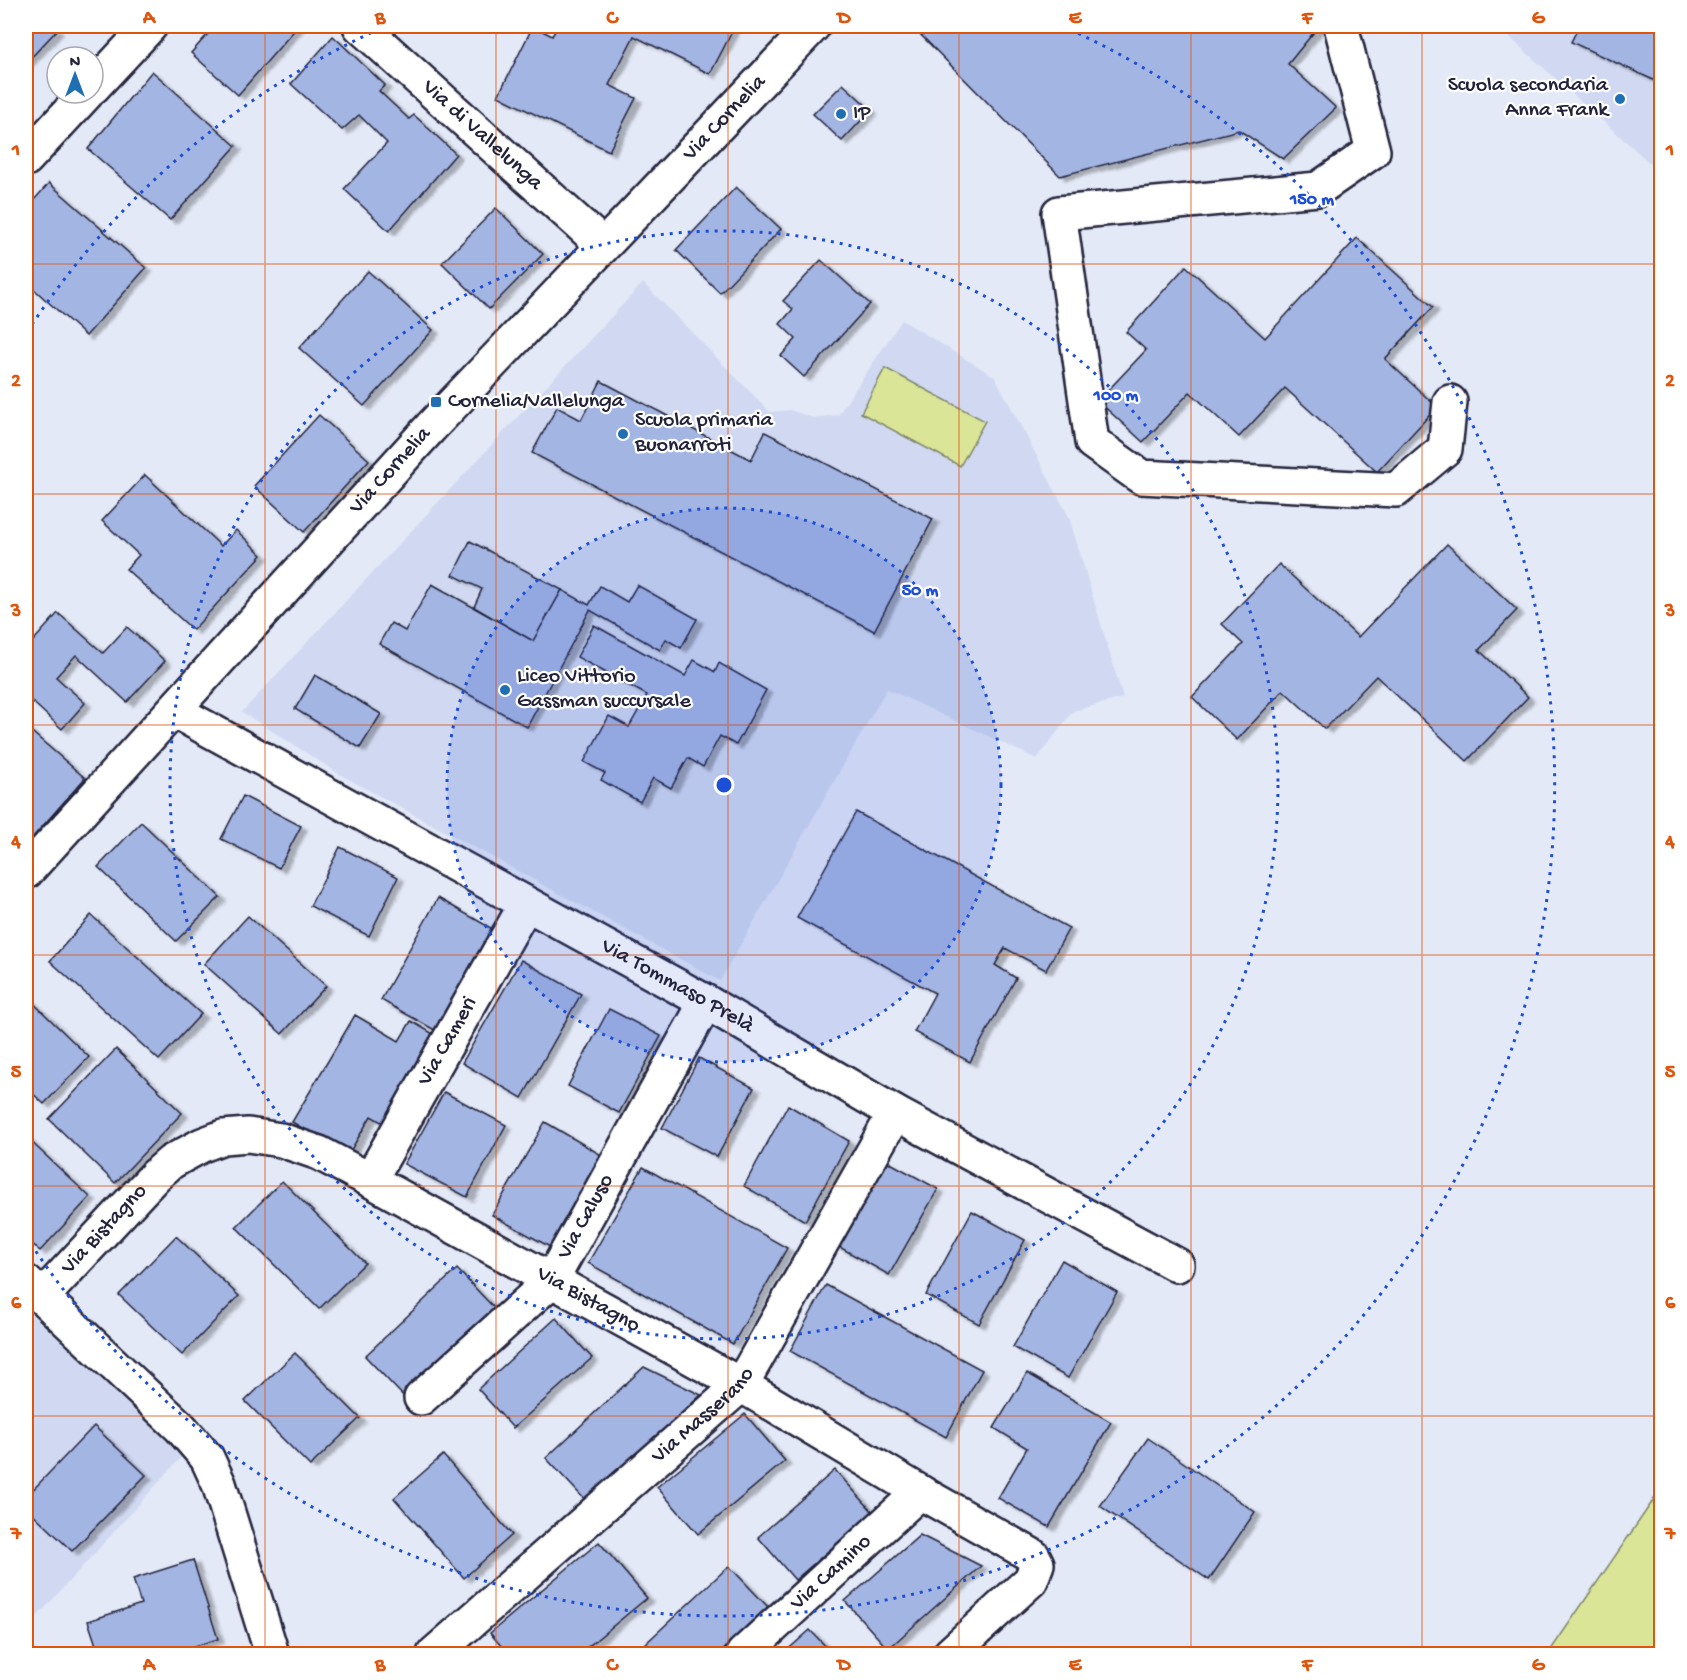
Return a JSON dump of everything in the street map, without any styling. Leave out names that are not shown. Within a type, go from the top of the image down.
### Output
[{"type":"street","points":[[105,74],[150,26]]},
{"type":"street","name":"Via di Vallelunga","points":[[360,26],[603,245]]},
{"type":"street","name":"Via Cornelia","points":[[26,872],[175,711],[431,427],[813,26]]},
{"type":"street","points":[[1341,26],[1373,151],[1318,189],[1059,213],[1092,442],[1141,477],[1396,490],[1445,449],[1450,402]]},
{"type":"street","points":[[26,159],[76,105]]},
{"type":"street","name":"Via Tommaso Prelà","points":[[175,711],[706,1002],[895,1113],[1177,1264]]},
{"type":"street","name":"Via Cameri","points":[[370,1180],[526,904]]},
{"type":"street","name":"Via Caluso","points":[[421,1398],[551,1281],[706,1002]]},
{"type":"street","name":"Via Masserano","points":[[434,1654],[741,1385],[895,1113]]},
{"type":"street","name":"Via Bistagno","points":[[272,1654],[219,1484],[207,1458],[181,1428],[34,1289],[155,1176],[187,1153],[212,1141],[248,1135],[281,1140],[319,1153],[370,1180],[741,1385],[920,1492],[1029,1553],[1037,1564],[1031,1580],[950,1654]]},
{"type":"street","name":"Via Camino","points":[[743,1654],[920,1492]]},
{"type":"shaded area","name":"Scuola secondaria Anna Frank","points":[[1497,26],[1661,26],[1661,173]]},
{"type":"shaded area","points":[[643,283],[770,412],[790,410],[813,418],[838,415],[902,320],[995,377],[1069,517],[1123,698],[1073,711],[1037,759],[887,689],[720,981],[341,775],[242,712]]},
{"type":"shaded area","points":[[26,1310],[186,1452],[26,1629]]},
{"type":"green space","points":[[885,368],[985,421],[960,466],[861,413]]},
{"type":"green space","points":[[1661,1489],[1661,1654],[1548,1654]]},
{"type":"building","points":[[26,26],[52,26],[57,30],[26,63]]},
{"type":"building","points":[[215,26],[298,26],[238,95],[191,53]]},
{"type":"building","points":[[533,26],[552,36],[558,26],[735,26],[710,74],[634,36],[609,85],[636,98],[609,151],[498,96]]},
{"type":"building","points":[[919,26],[1319,26],[1288,64],[1336,108],[1283,159],[1239,130],[1060,176],[915,29]]},
{"type":"building","points":[[1579,26],[1662,26],[1662,84],[1571,42]]},
{"type":"building","points":[[333,36],[385,85],[379,91],[409,119],[414,115],[456,154],[389,231],[344,189],[387,143],[359,115],[342,130],[291,84]]},
{"type":"building","points":[[152,71],[236,146],[170,220],[88,149]]},
{"type":"building","points":[[843,84],[871,110],[842,141],[813,114]]},
{"type":"building","points":[[49,183],[146,268],[86,336],[26,282],[26,209]]},
{"type":"building","points":[[736,187],[781,229],[720,293],[676,250]]},
{"type":"building","points":[[496,208],[543,254],[489,309],[442,263]]},
{"type":"building","points":[[1357,238],[1433,307],[1385,359],[1437,407],[1377,472],[1285,388],[1239,437],[1190,392],[1143,442],[1098,401],[1146,350],[1126,332],[1186,266],[1265,338]]},
{"type":"building","points":[[821,260],[870,304],[804,377],[781,356],[796,339],[780,324],[793,309],[783,301]]},
{"type":"building","points":[[368,271],[433,330],[364,406],[299,348]]},
{"type":"building","points":[[601,381],[751,460],[765,432],[933,519],[874,631],[532,453],[557,407],[581,420]]},
{"type":"building","points":[[319,415],[369,460],[304,532],[254,486]]},
{"type":"building","points":[[145,475],[221,546],[236,530],[262,555],[193,630],[126,569],[139,555],[102,521]]},
{"type":"building","points":[[470,541],[562,590],[533,641],[474,607],[482,589],[453,575]]},
{"type":"building","points":[[1447,544],[1517,610],[1479,650],[1528,697],[1467,761],[1376,676],[1325,729],[1283,690],[1237,740],[1192,697],[1243,644],[1222,624],[1279,564],[1358,637]]},
{"type":"building","name":"Liceo Vittorio Gassman succursale","points":[[432,584],[533,641],[562,590],[589,605],[600,586],[627,602],[637,585],[697,619],[681,648],[666,639],[660,650],[590,610],[527,727],[379,644],[391,623],[405,631]]},
{"type":"building","points":[[58,613],[103,653],[127,627],[165,661],[127,702],[76,655],[56,677],[85,703],[62,729],[26,696],[26,649]]},
{"type":"building","name":"Liceo Vittorio Gassman succursale","points":[[594,625],[685,676],[694,660],[715,672],[719,663],[766,690],[736,745],[720,736],[703,767],[688,758],[671,788],[653,778],[640,802],[601,780],[605,773],[584,762],[609,716],[629,727],[647,695],[577,657]]},
{"type":"building","points":[[315,675],[381,714],[360,748],[295,709]]},
{"type":"building","points":[[26,727],[85,778],[26,845]]},
{"type":"building","points":[[243,796],[301,826],[279,868],[221,839]]},
{"type":"building","points":[[856,812],[1069,928],[1046,970],[1005,948],[995,965],[1016,978],[970,1062],[914,1032],[935,993],[797,918]]},
{"type":"building","points":[[141,822],[220,897],[176,941],[98,867]]},
{"type":"building","points":[[340,847],[398,877],[369,936],[310,906]]},
{"type":"building","points":[[438,898],[496,931],[440,1033],[381,1000]]},
{"type":"building","points":[[91,915],[201,1014],[159,1060],[50,961]]},
{"type":"building","points":[[248,916],[326,986],[282,1034],[204,964]]},
{"type":"building","points":[[521,960],[581,994],[522,1098],[462,1063]]},
{"type":"building","points":[[26,996],[89,1057],[44,1104],[26,1087]]},
{"type":"building","points":[[609,1009],[661,1036],[619,1113],[568,1086]]},
{"type":"building","points":[[355,1015],[399,1041],[411,1021],[442,1039],[390,1127],[371,1116],[348,1155],[292,1122]]},
{"type":"building","points":[[116,1049],[182,1113],[115,1183],[49,1119]]},
{"type":"building","points":[[699,1058],[754,1088],[717,1157],[662,1128]]},
{"type":"building","points":[[444,1092],[506,1125],[467,1197],[404,1164]]},
{"type":"building","points":[[788,1105],[849,1141],[805,1221],[744,1186]]},
{"type":"building","points":[[545,1122],[603,1156],[550,1247],[492,1215]]},
{"type":"building","points":[[26,1137],[90,1197],[40,1251],[26,1238]]},
{"type":"building","points":[[883,1159],[938,1189],[889,1275],[834,1244]]},
{"type":"building","points":[[643,1167],[787,1248],[733,1344],[588,1263]]},
{"type":"building","points":[[282,1181],[365,1263],[319,1309],[236,1227]]},
{"type":"building","points":[[972,1211],[1025,1240],[979,1324],[926,1295]]},
{"type":"building","points":[[176,1236],[239,1296],[182,1355],[119,1295]]},
{"type":"building","points":[[1062,1260],[1117,1292],[1068,1378],[1013,1347]]},
{"type":"building","points":[[457,1269],[499,1313],[407,1400],[365,1356]]},
{"type":"building","points":[[826,1285],[982,1370],[946,1437],[790,1351]]},
{"type":"building","points":[[556,1318],[592,1358],[513,1428],[478,1389]]},
{"type":"building","points":[[295,1353],[360,1418],[310,1466],[245,1401]]},
{"type":"building","points":[[644,1367],[701,1395],[587,1502],[546,1458]]},
{"type":"building","points":[[1027,1373],[1111,1422],[1049,1527],[998,1498],[1027,1448],[994,1428]]},
{"type":"building","points":[[745,1414],[785,1461],[698,1534],[657,1487]]},
{"type":"building","points":[[94,1426],[146,1475],[72,1551],[26,1507],[26,1497]]},
{"type":"building","points":[[1148,1438],[1255,1512],[1209,1580],[1100,1506]]},
{"type":"building","points":[[443,1455],[512,1535],[464,1578],[394,1498]]},
{"type":"building","points":[[835,1470],[873,1512],[795,1580],[758,1537]]},
{"type":"building","points":[[920,1535],[981,1566],[888,1649],[845,1601]]},
{"type":"building","points":[[599,1542],[647,1598],[579,1654],[508,1654],[490,1633]]},
{"type":"building","points":[[193,1560],[218,1639],[168,1654],[99,1654],[88,1621],[141,1604],[133,1579]]},
{"type":"building","points":[[729,1566],[769,1608],[719,1654],[654,1654],[645,1644]]},
{"type":"building","points":[[810,1630],[833,1654],[783,1654]]},
{"type":"place","name":"Scuola secondaria Anna Frank","points":[[1620,99]]},
{"type":"place","name":"IP","points":[[841,114]]},
{"type":"place","name":"Cornelia/Vallelunga","points":[[436,402]]},
{"type":"place","name":"Scuola primaria Buonarroti","points":[[623,434]]},
{"type":"place","name":"Liceo Vittorio Gassman succursale","points":[[505,690]]}]
